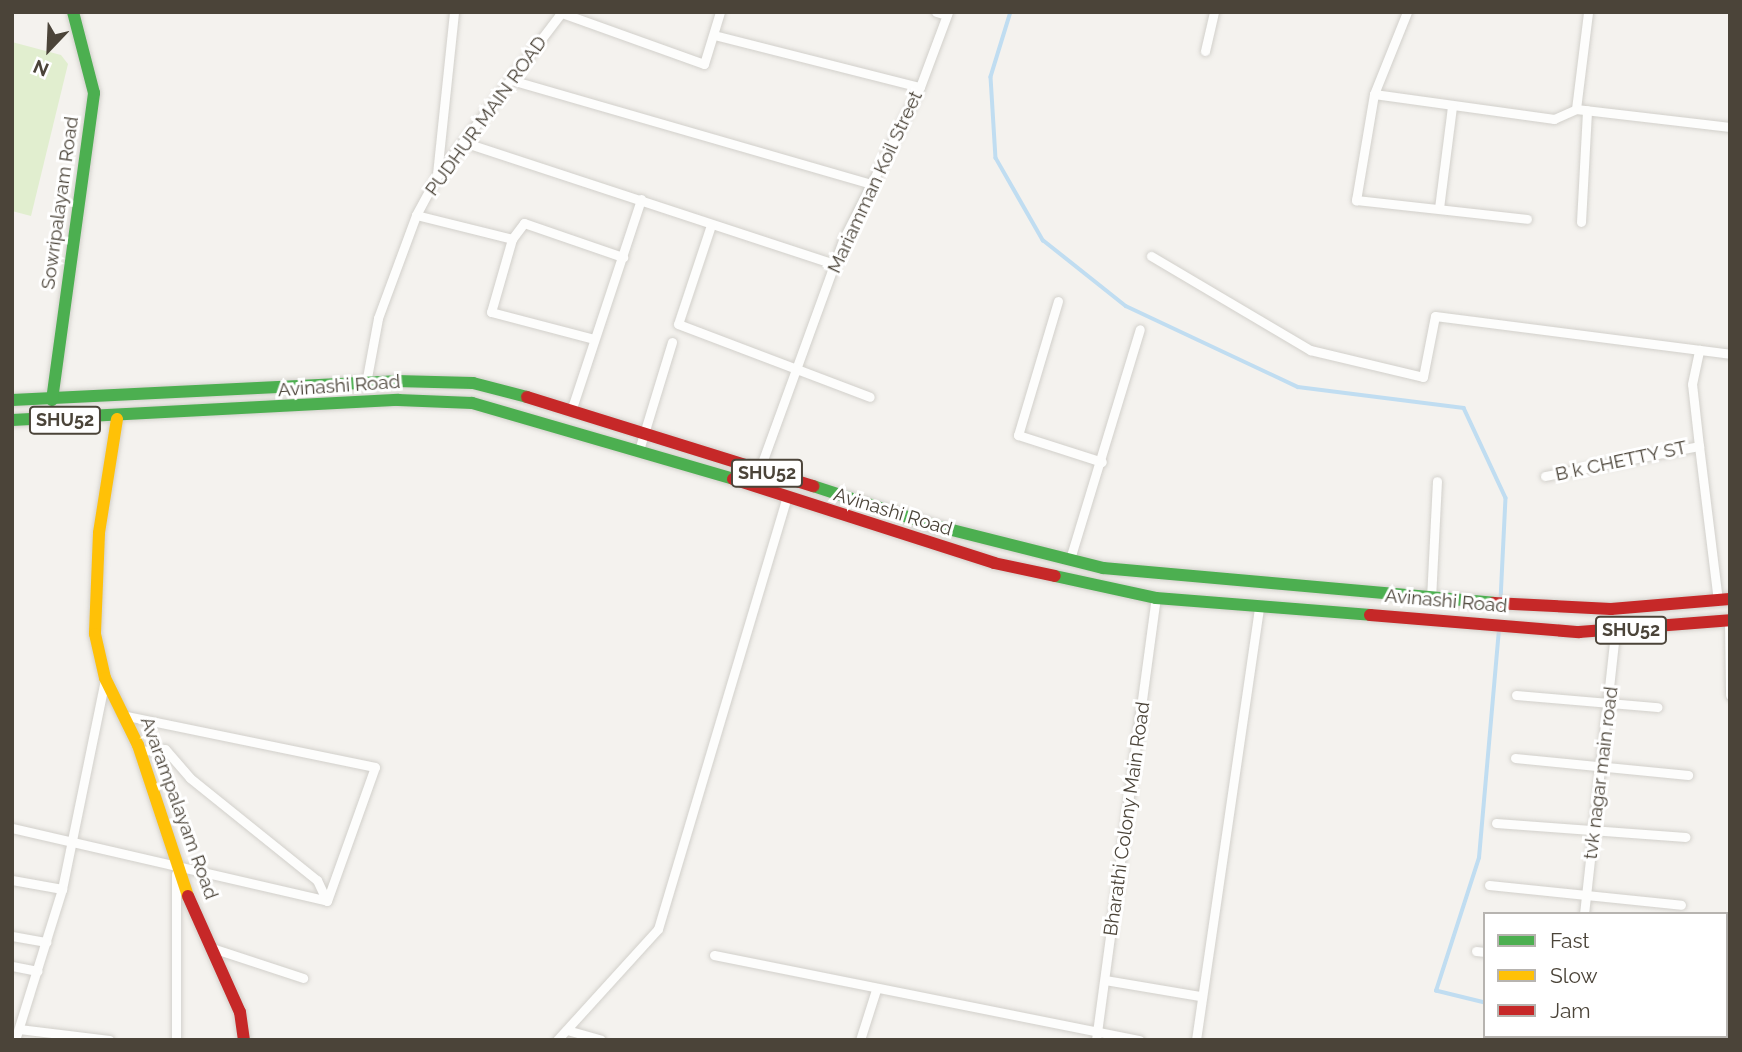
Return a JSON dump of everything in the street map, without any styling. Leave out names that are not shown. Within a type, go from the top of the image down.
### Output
[{"type":"main road","name":"Sowripalayam Road","points":[[52,400],[94,93],[73,12]]},
{"type":"main road","name":"Avinashi Road","points":[[52,400],[366,383],[472,383],[572,408],[758,471],[1070,559],[1160,576],[1482,602],[1611,609],[1724,600]]},
{"type":"main road","name":"SHU52","points":[[12,400],[52,400]]},
{"type":"main road","name":"Avinashi Road","points":[[12,420],[117,419],[410,401],[472,403],[596,435],[786,500],[994,563],[1156,598],[1532,628],[1615,631],[1729,620]]},
{"type":"main road","points":[[596,435],[600,417]]},
{"type":"main road","name":"Avarampalayam Road","points":[[117,419],[99,533],[95,634],[105,678],[126,716],[176,869],[240,1012],[244,1040]]},
{"type":"street","points":[[437,176],[454,12]]},
{"type":"street","points":[[561,13],[704,64],[720,12]]},
{"type":"street","points":[[936,12],[947,14]]},
{"type":"street","points":[[1205,51],[1214,12]]},
{"type":"street","points":[[1406,12],[1374,94],[1356,200],[1527,219]]},
{"type":"street","points":[[1576,109],[1588,12]]},
{"type":"street","name":"PUDHUR MAIN ROAD","points":[[366,383],[378,318],[416,215],[437,176],[561,13]]},
{"type":"street","name":"Mariamman Koil Street","points":[[758,471],[834,264],[920,87],[947,14]]},
{"type":"street","points":[[714,35],[920,87]]},
{"type":"street","points":[[511,80],[871,184]]},
{"type":"street","points":[[1374,94],[1554,119],[1576,109],[1730,127]]},
{"type":"street","points":[[1439,208],[1452,106]]},
{"type":"street","points":[[1581,222],[1587,110]]},
{"type":"street","points":[[463,142],[834,264]]},
{"type":"street","points":[[572,408],[641,199]]},
{"type":"street","points":[[416,215],[512,239]]},
{"type":"street","points":[[594,339],[491,312],[512,239],[524,223],[623,257]]},
{"type":"street","points":[[711,225],[678,324],[870,397]]},
{"type":"street","points":[[1151,257],[1310,350],[1423,377],[1435,316],[1730,355]]},
{"type":"street","points":[[1058,301],[1018,435],[1102,461]]},
{"type":"street","points":[[1070,559],[1140,329]]},
{"type":"street","points":[[639,450],[672,342]]},
{"type":"street","points":[[1699,351],[1692,384],[1699,446]]},
{"type":"street","name":"B k CHETTY ST","points":[[1545,477],[1699,446],[1724,600]]},
{"type":"street","points":[[1431,598],[1437,481]]},
{"type":"street","points":[[557,1040],[658,929],[786,500]]},
{"type":"street","name":"Bharathi Colony Main Road","points":[[1096,1035],[1156,598]]},
{"type":"street","points":[[1196,1040],[1200,996],[1259,606]]},
{"type":"street","points":[[1729,620],[1730,695]]},
{"type":"street","name":"tvk nagar main road","points":[[1584,912],[1599,769],[1611,702],[1615,631]]},
{"type":"street","points":[[14,1039],[38,971],[62,889],[105,678]]},
{"type":"street","points":[[1516,695],[1657,707]]},
{"type":"street","points":[[126,716],[159,718],[375,767],[327,901]]},
{"type":"street","points":[[139,751],[165,749],[190,778],[317,880],[327,901]]},
{"type":"street","points":[[1515,758],[1599,769],[1688,775]]},
{"type":"street","points":[[1496,822],[1685,837]]},
{"type":"street","points":[[12,828],[176,869],[327,901]]},
{"type":"street","points":[[176,869],[176,1040]]},
{"type":"street","points":[[12,880],[62,889]]},
{"type":"street","points":[[1489,885],[1681,905]]},
{"type":"street","points":[[12,936],[46,942]]},
{"type":"street","points":[[212,947],[303,978]]},
{"type":"street","points":[[713,955],[1096,1035],[1140,1040]]},
{"type":"street","points":[[12,965],[38,971]]},
{"type":"street","points":[[1105,980],[1200,996]]},
{"type":"street","points":[[860,1040],[876,990]]},
{"type":"street","points":[[19,1028],[109,1040]]},
{"type":"street","points":[[567,1030],[601,1040]]},
{"type":"green space","points":[[12,42],[61,55],[68,64],[31,216],[12,211]]},
{"type":"waterway","points":[[1011,12],[991,77],[996,158],[1043,240],[1126,306],[1298,387],[1464,408],[1506,498],[1501,599]]},
{"type":"waterway","points":[[1483,1003],[1436,991],[1479,858],[1499,628]]},
{"type":"traffic: fast","points":[[52,400],[94,93],[73,12]]},
{"type":"traffic: fast","points":[[12,400],[396,381],[473,383],[527,397]]},
{"type":"traffic: fast","points":[[12,420],[398,400],[472,403],[733,479]]},
{"type":"traffic: fast","points":[[813,486],[932,525],[1103,568],[1493,603]]},
{"type":"traffic: fast","points":[[1055,576],[1156,598],[1370,615]]},
{"type":"traffic: slow","points":[[117,419],[99,533],[95,634],[105,678],[138,745],[188,896]]},
{"type":"traffic: jam","points":[[527,397],[813,486]]},
{"type":"traffic: jam","points":[[733,479],[994,563],[1055,576]]},
{"type":"traffic: jam","points":[[1493,603],[1611,609],[1730,599]]},
{"type":"traffic: jam","points":[[1370,615],[1579,632],[1730,620]]},
{"type":"traffic: jam","points":[[188,896],[240,1012],[244,1040]]}]
